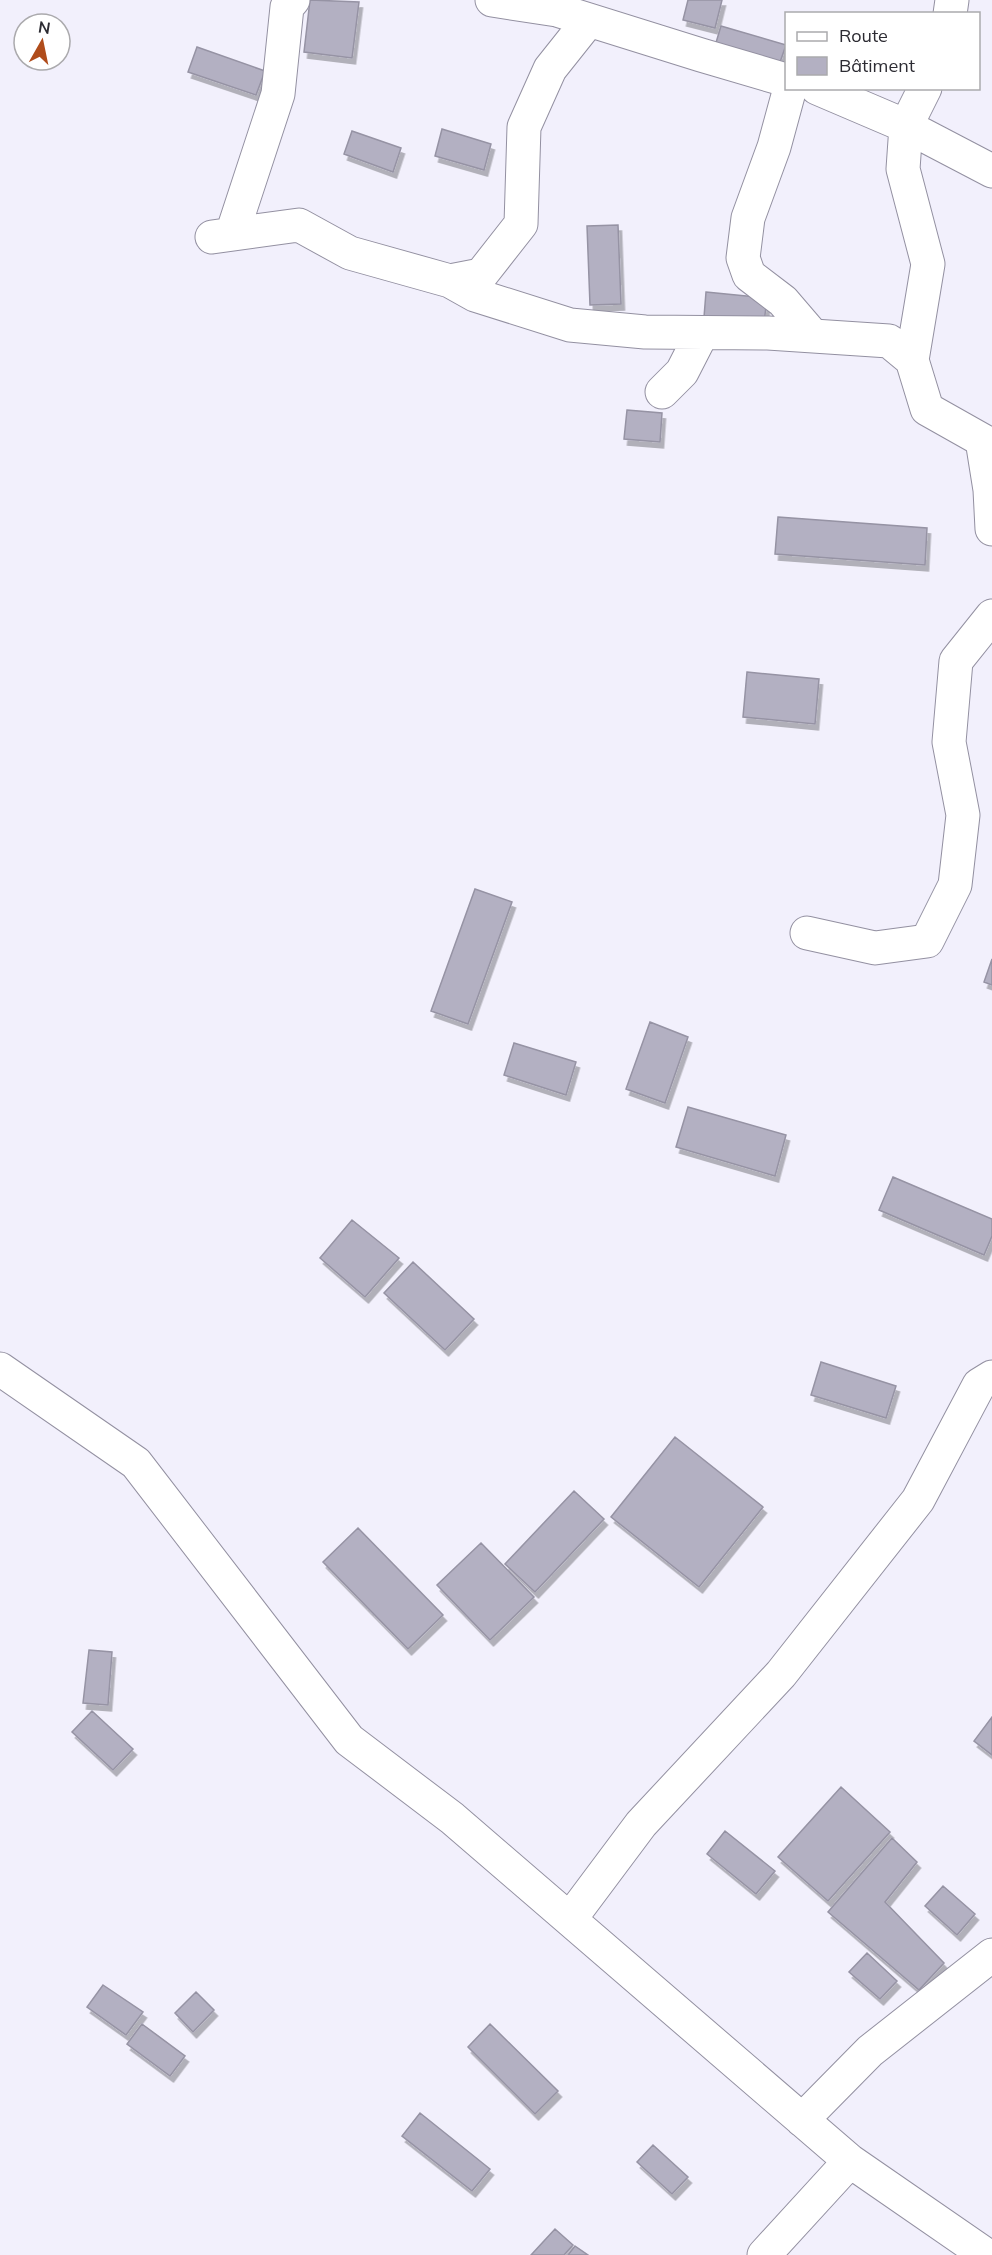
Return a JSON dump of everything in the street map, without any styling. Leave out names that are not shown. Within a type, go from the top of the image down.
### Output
[{"type":"street","points":[[293,0],[287,8],[278,94],[222,235],[299,225],[350,253],[450,280],[475,295],[570,325],[645,332],[813,336],[888,341],[912,360]]},
{"type":"street","points":[[492,0],[557,10],[785,80]]},
{"type":"street","points":[[450,280],[481,275],[521,225],[524,128],[550,69],[589,20]]},
{"type":"street","points":[[789,90],[774,147],[748,218],[743,258],[749,275],[783,301],[813,336]]},
{"type":"street","points":[[822,90],[906,126],[992,171]]},
{"type":"street","points":[[924,90],[906,126],[903,168],[928,264],[912,360],[927,409],[982,440],[990,490],[992,529]]},
{"type":"street","points":[[662,392],[682,372],[702,333]]},
{"type":"street","points":[[807,933],[875,948],[927,941],[955,885],[963,814],[949,742],[956,661],[992,616]]},
{"type":"street","points":[[0,1369],[136,1463],[349,1740],[452,1818],[850,2162],[986,2255]]},
{"type":"street","points":[[570,1919],[641,1824],[781,1674],[918,1500],[978,1385],[992,1377]]},
{"type":"street","points":[[802,2120],[870,2051],[992,1955]]},
{"type":"street","points":[[764,2255],[850,2162]]},
{"type":"building","points":[[310,0],[359,2],[352,58],[304,52]]},
{"type":"building","points":[[688,0],[722,0],[715,28],[683,20]]},
{"type":"building","points":[[721,26],[785,45],[785,48],[779,65],[715,46]]},
{"type":"building","points":[[197,47],[265,71],[256,95],[188,72]]},
{"type":"building","points":[[442,129],[491,144],[484,170],[435,156]]},
{"type":"building","points":[[352,131],[401,148],[393,172],[344,154]]},
{"type":"building","points":[[618,225],[621,304],[590,305],[587,226]]},
{"type":"building","points":[[706,292],[767,298],[764,323],[704,317]]},
{"type":"building","points":[[627,410],[662,413],[660,442],[624,439]]},
{"type":"building","points":[[778,517],[927,528],[925,565],[775,554]]},
{"type":"building","points":[[747,672],[819,679],[815,724],[743,717]]},
{"type":"building","points":[[475,889],[512,902],[468,1024],[431,1011]]},
{"type":"building","points":[[992,959],[992,985],[984,982]]},
{"type":"building","points":[[650,1022],[688,1037],[665,1103],[626,1089]]},
{"type":"building","points":[[514,1043],[576,1062],[566,1095],[504,1075]]},
{"type":"building","points":[[688,1107],[786,1135],[775,1176],[676,1147]]},
{"type":"building","points":[[893,1177],[992,1219],[992,1236],[984,1255],[879,1210]]},
{"type":"building","points":[[352,1220],[399,1258],[365,1297],[320,1258]]},
{"type":"building","points":[[413,1262],[474,1319],[445,1350],[384,1293]]},
{"type":"building","points":[[821,1362],[896,1386],[886,1418],[811,1395]]},
{"type":"building","points":[[675,1437],[763,1507],[699,1587],[611,1517]]},
{"type":"building","points":[[574,1491],[604,1519],[535,1592],[505,1564]]},
{"type":"building","points":[[358,1528],[443,1615],[408,1649],[323,1562]]},
{"type":"building","points":[[481,1543],[534,1597],[490,1640],[437,1585]]},
{"type":"building","points":[[89,1650],[112,1652],[108,1705],[83,1703]]},
{"type":"building","points":[[92,1711],[133,1749],[113,1770],[72,1732]]},
{"type":"building","points":[[992,1717],[992,1755],[974,1741]]},
{"type":"building","points":[[841,1787],[890,1832],[828,1901],[778,1857]]},
{"type":"building","points":[[725,1831],[775,1871],[756,1894],[707,1854]]},
{"type":"building","points":[[892,1838],[917,1862],[885,1902],[944,1963],[919,1990],[828,1912]]},
{"type":"building","points":[[943,1886],[975,1914],[957,1935],[925,1906]]},
{"type":"building","points":[[867,1953],[897,1981],[880,1999],[849,1972]]},
{"type":"building","points":[[103,1985],[143,2012],[126,2035],[87,2007]]},
{"type":"building","points":[[196,1992],[214,2010],[193,2032],[175,2013]]},
{"type":"building","points":[[142,2024],[185,2056],[170,2076],[127,2044]]},
{"type":"building","points":[[490,2024],[558,2091],[535,2114],[468,2047]]},
{"type":"building","points":[[420,2113],[490,2169],[472,2191],[402,2136]]},
{"type":"building","points":[[653,2145],[688,2177],[672,2194],[637,2162]]},
{"type":"building","points":[[555,2229],[573,2245],[564,2255],[531,2255]]},
{"type":"building","points":[[575,2246],[588,2255],[568,2255]]}]
